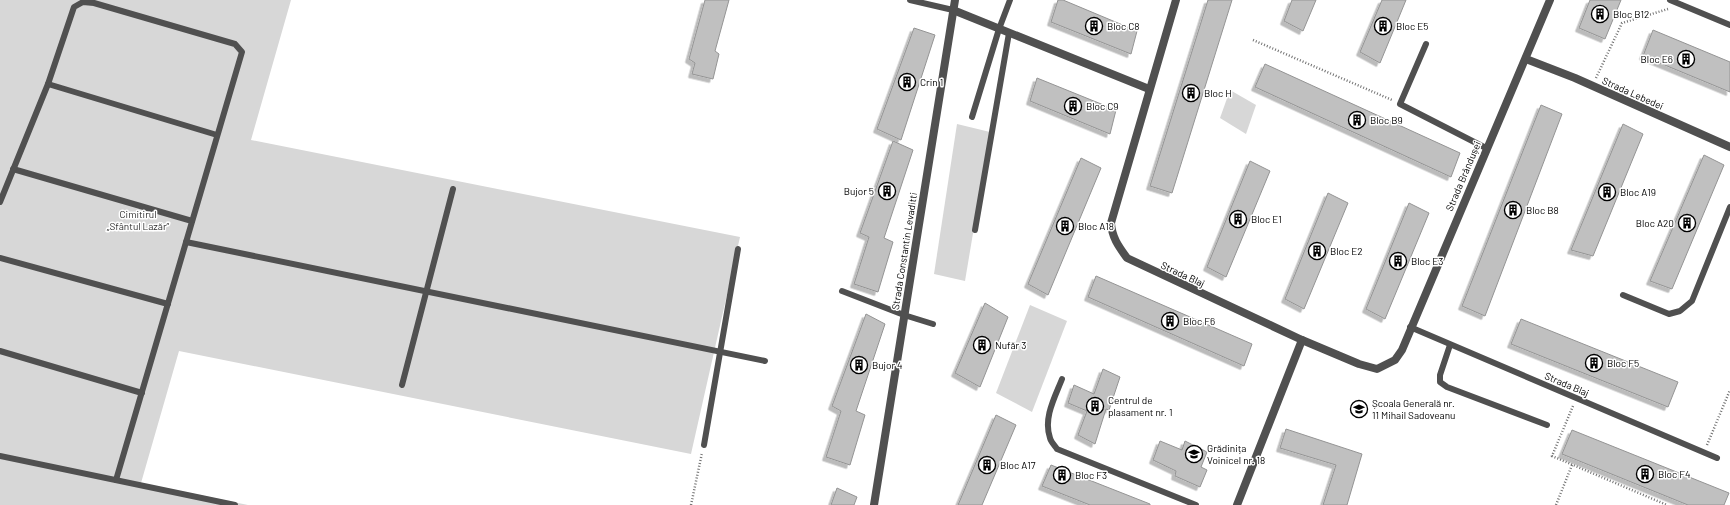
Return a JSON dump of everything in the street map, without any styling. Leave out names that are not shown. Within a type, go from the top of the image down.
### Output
[{"type":"street","name":"Strada Constantin Levaditti","points":[[874,505],[955,0]]},
{"type":"street","name":"Strada Blaj","points":[[1176,0],[1111,223],[1112,233],[1117,244],[1127,258],[1302,340],[1368,367],[1378,369],[1395,360]]},
{"type":"street","name":"Strada Brândușei","points":[[1395,360],[1402,350],[1410,327],[1550,0]]},
{"type":"street","points":[[953,10],[1149,90]]},
{"type":"street","name":"Strada Lebedei","points":[[1526,59],[1592,86],[1730,147]]},
{"type":"street","points":[[1237,505],[1302,340]]},
{"type":"lane","points":[[910,0],[953,10]]},
{"type":"lane","points":[[972,116],[999,28],[1010,0]]},
{"type":"lane","points":[[1670,0],[1730,25]]},
{"type":"lane","points":[[0,202],[48,84],[74,7],[83,2],[94,4],[235,44],[242,52],[116,480]]},
{"type":"lane","points":[[976,230],[1009,33]]},
{"type":"lane","points":[[1426,44],[1400,104],[1486,148]]},
{"type":"lane","points":[[48,84],[217,135]]},
{"type":"lane","points":[[13,169],[192,221]]},
{"type":"lane","points":[[402,385],[453,189]]},
{"type":"lane","points":[[1623,296],[1669,314],[1680,312],[1692,301],[1730,208]]},
{"type":"lane","points":[[186,242],[766,361]]},
{"type":"lane","points":[[704,445],[738,249]]},
{"type":"lane","points":[[0,258],[168,304]]},
{"type":"lane","points":[[842,291],[904,315],[933,324]]},
{"type":"lane","name":"Strada Blaj","points":[[1410,327],[1717,458]]},
{"type":"lane","points":[[1450,345],[1440,375],[1440,382],[1447,387],[1547,425]]},
{"type":"lane","points":[[0,351],[142,393]]},
{"type":"lane","points":[[1062,379],[1050,408],[1050,438],[1057,449],[1196,505]]},
{"type":"lane","points":[[0,456],[235,505]]},
{"type":"path","points":[[1592,86],[1622,22],[1680,5]]},
{"type":"path","points":[[1253,40],[1400,104]]},
{"type":"path","points":[[1704,452],[1730,390]]},
{"type":"path","points":[[1576,399],[1552,456],[1667,505]]},
{"type":"path","points":[[691,505],[704,445]]},
{"type":"path","points":[[1556,505],[1572,465]]},
{"type":"green space","name":"Cimitirul „Sfântul Lazăr”","points":[[0,0],[291,0],[251,140],[740,237],[691,454],[179,351],[141,483],[248,505],[0,505]]},
{"type":"green space","points":[[1230,90],[1256,105],[1246,134],[1220,118]]},
{"type":"green space","points":[[957,124],[990,132],[965,281],[934,274]]},
{"type":"green space","points":[[1030,305],[1067,321],[1032,412],[996,393]]},
{"type":"building","points":[[705,0],[729,0],[715,51],[719,54],[713,79],[692,74],[695,63],[689,59]]},
{"type":"building","name":"Bloc C8","points":[[1058,0],[1063,0],[1137,31],[1131,54],[1051,22]]},
{"type":"building","name":"Bloc H","points":[[1208,0],[1232,0],[1172,193],[1150,186]]},
{"type":"building","points":[[1292,0],[1316,0],[1303,31],[1284,21]]},
{"type":"building","name":"Bloc E5","points":[[1382,0],[1406,0],[1380,63],[1360,52]]},
{"type":"building","name":"Bloc B12","points":[[1590,0],[1621,0],[1605,39],[1579,28]]},
{"type":"building","name":"Crin 1","points":[[914,28],[935,35],[901,140],[877,129]]},
{"type":"building","name":"Bloc E6","points":[[1653,30],[1730,62],[1730,92],[1643,56]]},
{"type":"building","name":"Bloc B9","points":[[1265,64],[1460,153],[1451,177],[1255,87]]},
{"type":"building","name":"Bloc C9","points":[[1037,78],[1116,110],[1110,134],[1030,101]]},
{"type":"building","name":"Bloc B8","points":[[1541,105],[1562,114],[1485,316],[1462,306]]},
{"type":"building","name":"Bloc A19","points":[[1623,124],[1643,134],[1593,256],[1571,250]]},
{"type":"building","name":"Bujor 5","points":[[893,141],[913,150],[884,238],[893,242],[878,292],[854,284],[869,237],[860,233]]},
{"type":"building","name":"Bloc A20","points":[[1704,155],[1724,165],[1672,289],[1650,281]]},
{"type":"building","name":"Bloc A18","points":[[1081,158],[1101,168],[1048,295],[1028,284]]},
{"type":"building","name":"Bloc E1","points":[[1250,161],[1270,171],[1226,277],[1207,267]]},
{"type":"building","name":"Bloc E2","points":[[1328,193],[1348,203],[1304,309],[1285,299]]},
{"type":"building","name":"Bloc E3","points":[[1409,203],[1429,213],[1385,319],[1366,309]]},
{"type":"building","name":"Bloc F6","points":[[1096,276],[1252,344],[1244,366],[1088,297]]},
{"type":"building","name":"Nufăr 3","points":[[985,303],[1008,317],[980,387],[955,373]]},
{"type":"building","name":"Bujor 4","points":[[866,314],[885,324],[856,411],[865,415],[850,465],[826,457],[841,411],[832,406]]},
{"type":"building","name":"Bloc F5","points":[[1521,319],[1678,382],[1668,407],[1511,344]]},
{"type":"building","name":"Centrul de plasament nr. 1","points":[[1103,369],[1120,377],[1109,410],[1106,409],[1095,444],[1078,435],[1087,411],[1068,403],[1074,385],[1094,394]]},
{"type":"building","name":"Bloc A17","points":[[996,415],[1016,425],[982,505],[958,505]]},
{"type":"building","points":[[1286,429],[1362,454],[1347,505],[1323,505],[1336,465],[1280,448]]},
{"type":"building","name":"Bloc F4","points":[[1572,430],[1729,493],[1724,505],[1688,505],[1562,454]]},
{"type":"building","points":[[1160,441],[1182,450],[1185,441],[1207,452],[1201,467],[1207,470],[1200,487],[1175,476],[1176,471],[1153,460]]},
{"type":"building","name":"Bloc F3","points":[[1051,465],[1150,505],[1090,505],[1042,486]]},
{"type":"building","points":[[837,488],[857,497],[854,505],[831,505]]},
{"type":"place","name":"Bloc B12","points":[[1600,14]]},
{"type":"place","name":"Bloc C8","points":[[1094,26]]},
{"type":"place","name":"Bloc E5","points":[[1383,26]]},
{"type":"place","name":"Bloc E6","points":[[1686,59]]},
{"type":"place","name":"Crin 1","points":[[907,82]]},
{"type":"place","name":"Bloc H","points":[[1191,93]]},
{"type":"place","name":"Bloc C9","points":[[1073,106]]},
{"type":"place","name":"Bloc B9","points":[[1357,120]]},
{"type":"place","name":"Bujor 5","points":[[887,191]]},
{"type":"place","name":"Bloc A19","points":[[1607,192]]},
{"type":"place","name":"Bloc B8","points":[[1513,210]]},
{"type":"place","name":"Bloc E1","points":[[1238,219]]},
{"type":"place","name":"Bloc A20","points":[[1687,223]]},
{"type":"place","name":"Bloc A18","points":[[1065,226]]},
{"type":"place","name":"Bloc E2","points":[[1317,251]]},
{"type":"place","name":"Bloc E3","points":[[1398,261]]},
{"type":"place","name":"Bloc F6","points":[[1170,321]]},
{"type":"place","name":"Nufăr 3","points":[[982,345]]},
{"type":"place","name":"Bloc F5","points":[[1594,363]]},
{"type":"place","name":"Bujor 4","points":[[859,365]]},
{"type":"place","name":"Centrul de plasament nr. 1","points":[[1095,406]]},
{"type":"place","name":"Școala Generală nr. 11 Mihail Sadoveanu","points":[[1359,409]]},
{"type":"place","name":"Grădinița Voinicel nr. 18","points":[[1194,454]]},
{"type":"place","name":"Bloc A17","points":[[987,465]]},
{"type":"place","name":"Bloc F4","points":[[1645,474]]},
{"type":"place","name":"Bloc F3","points":[[1062,475]]}]
